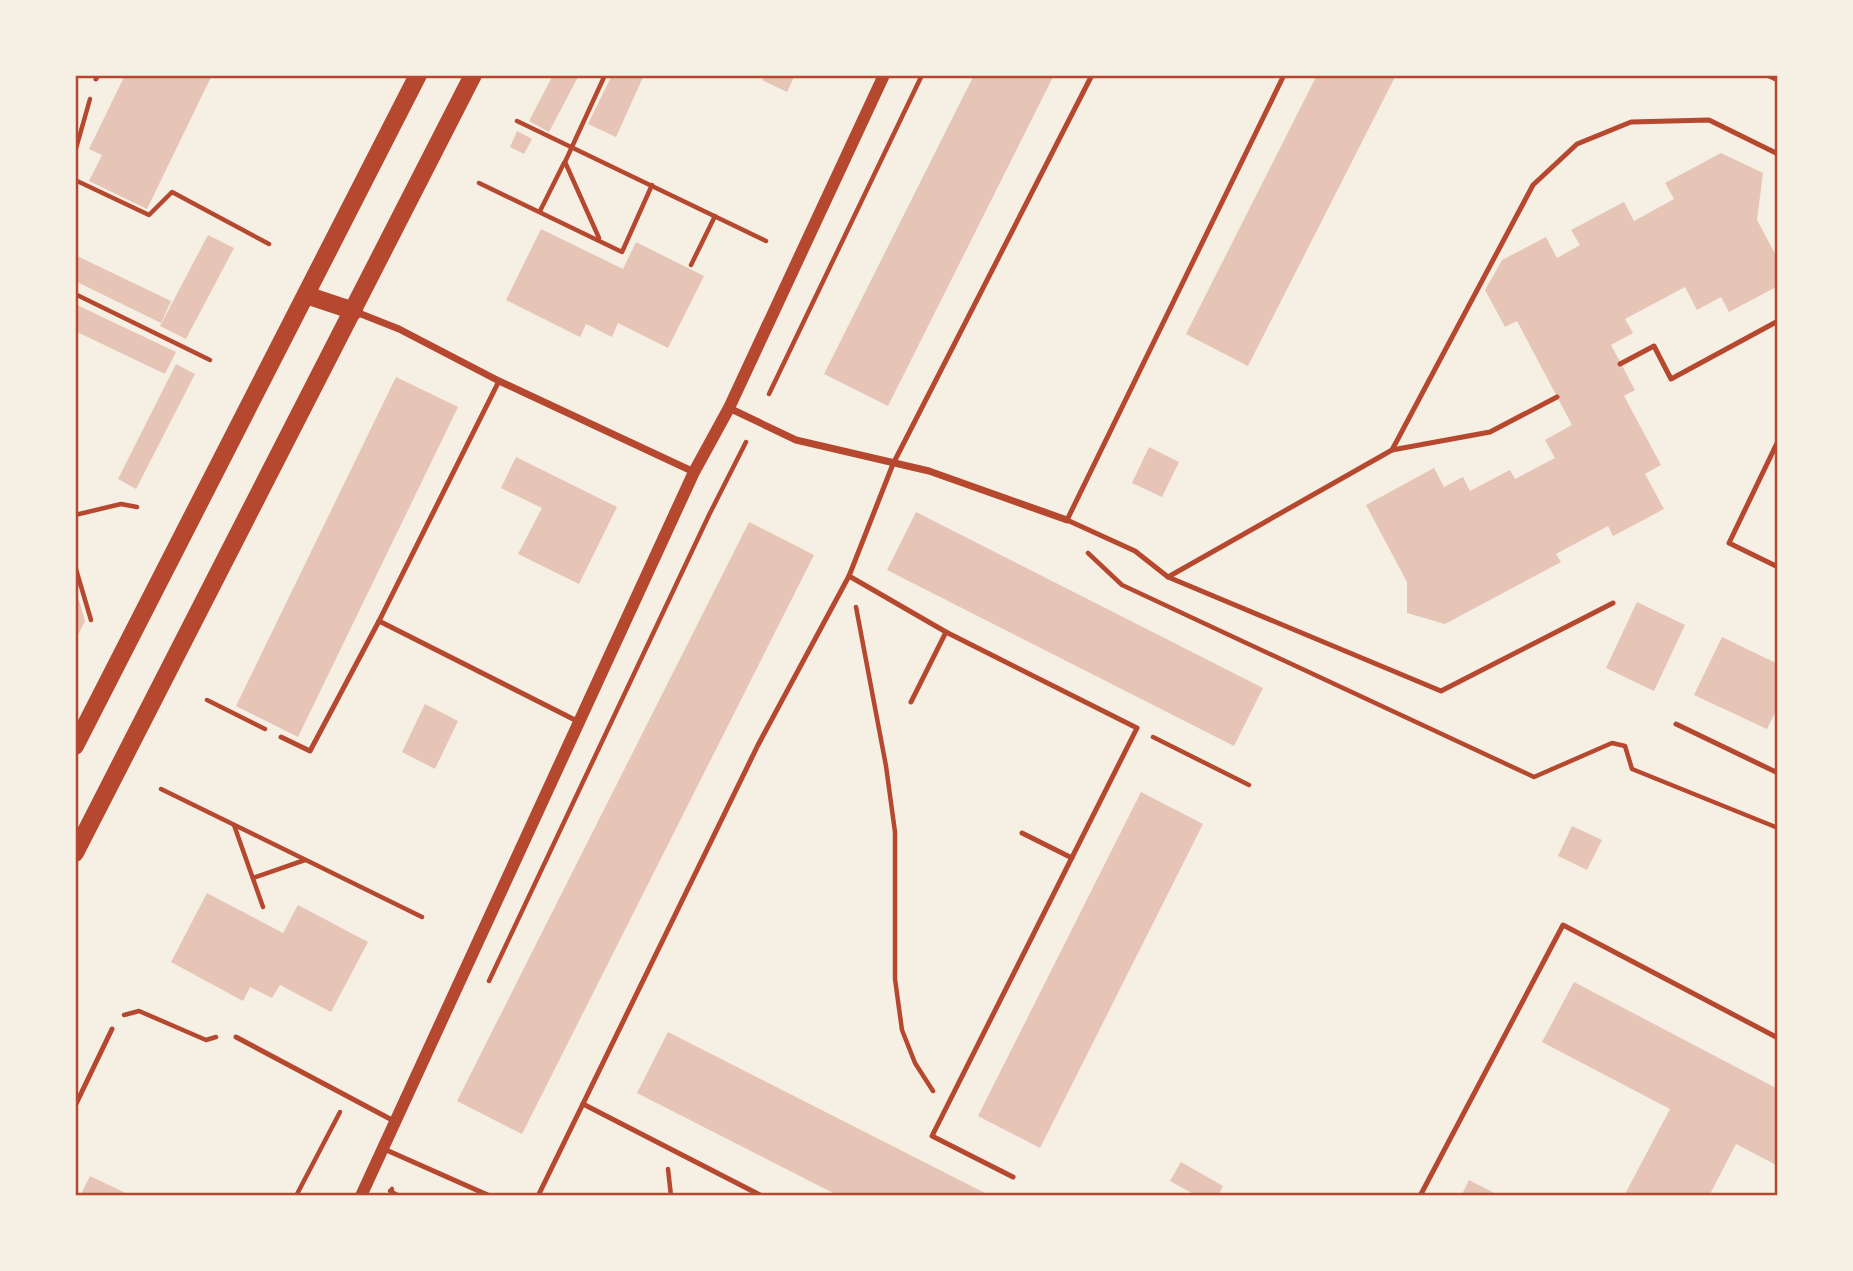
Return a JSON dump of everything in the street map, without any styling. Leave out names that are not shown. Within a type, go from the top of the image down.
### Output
[{"type":"main road","points":[[75,746],[418,75]]},
{"type":"main road","points":[[75,853],[354,311],[472,75]]},
{"type":"main road","points":[[306,295],[354,311]]},
{"type":"street","points":[[361,1196],[694,472],[729,408],[884,75]]},
{"type":"street","points":[[1770,75],[1778,79]]},
{"type":"street","points":[[354,311],[399,329],[499,381],[694,472]]},
{"type":"street","points":[[729,408],[796,440],[929,471],[1067,520]]},
{"type":"lane","points":[[538,1196],[758,745],[849,576],[893,464],[1093,75]]},
{"type":"lane","points":[[1284,75],[1067,520],[1135,551],[1168,577],[1441,691],[1613,603]]},
{"type":"lane","points":[[1392,450],[1533,185],[1577,144],[1631,122],[1709,120],[1778,154]]},
{"type":"lane","points":[[1620,364],[1654,346],[1671,379],[1778,321]]},
{"type":"lane","points":[[281,737],[310,751],[379,621],[499,381]]},
{"type":"lane","points":[[1168,577],[1392,450],[1489,432],[1557,397]]},
{"type":"lane","points":[[1778,441],[1729,544],[1778,567]]},
{"type":"lane","points":[[849,576],[946,632],[1137,728],[932,1136],[1013,1177]]},
{"type":"lane","points":[[379,621],[579,722]]},
{"type":"lane","points":[[911,702],[946,632]]},
{"type":"lane","points":[[1676,724],[1778,773]]},
{"type":"lane","points":[[1022,833],[1072,858]]},
{"type":"lane","points":[[1420,1196],[1563,925],[1778,1038]]},
{"type":"lane","points":[[75,1106],[112,1029]]},
{"type":"lane","points":[[236,1037],[395,1121]]},
{"type":"lane","points":[[583,1104],[762,1196]]},
{"type":"lane","points":[[383,1148],[490,1196]]},
{"type":"path","points":[[540,212],[605,75]]},
{"type":"path","points":[[769,394],[922,75]]},
{"type":"path","points":[[75,152],[97,77]]},
{"type":"path","points":[[517,121],[765,241]]},
{"type":"path","points":[[565,162],[599,239]]},
{"type":"path","points":[[75,180],[149,215],[172,192],[269,244]]},
{"type":"path","points":[[479,183],[622,252],[652,184]]},
{"type":"path","points":[[691,265],[715,216]]},
{"type":"path","points":[[75,293],[210,360]]},
{"type":"path","points":[[489,982],[746,442]]},
{"type":"path","points":[[75,515],[121,504],[137,507]]},
{"type":"path","points":[[1086,552],[1122,585],[1534,778],[1612,743],[1625,746],[1632,769],[1778,828]]},
{"type":"path","points":[[75,566],[91,620]]},
{"type":"path","points":[[849,576],[886,766],[895,832],[895,979],[902,1030],[915,1063],[945,1110]]},
{"type":"path","points":[[207,700],[281,737]]},
{"type":"path","points":[[1137,728],[1249,785]]},
{"type":"path","points":[[160,789],[422,917]]},
{"type":"path","points":[[234,824],[263,907]]},
{"type":"path","points":[[253,878],[305,860]]},
{"type":"path","points":[[112,1029],[122,1016],[139,1011],[206,1040],[225,1032],[236,1037]]},
{"type":"path","points":[[296,1196],[348,1096]]},
{"type":"path","points":[[399,1196],[390,1191],[406,1158]]},
{"type":"building","points":[[125,75],[212,75],[147,209],[89,181],[102,155],[89,149]]},
{"type":"building","points":[[553,75],[579,75],[549,132],[529,121]]},
{"type":"building","points":[[612,75],[644,75],[616,137],[588,124]]},
{"type":"building","points":[[765,75],[795,75],[787,92],[762,80]]},
{"type":"building","points":[[974,75],[1054,75],[888,406],[824,374]]},
{"type":"building","points":[[1317,75],[1396,75],[1248,366],[1186,334]]},
{"type":"building","points":[[517,131],[532,139],[524,154],[510,147]]},
{"type":"building","points":[[1721,153],[1763,173],[1757,220],[1778,259],[1778,286],[1729,312],[1721,297],[1697,310],[1685,287],[1625,319],[1633,333],[1611,345],[1635,390],[1624,396],[1661,465],[1645,474],[1664,509],[1613,536],[1608,526],[1556,554],[1561,562],[1445,624],[1407,613],[1407,582],[1366,505],[1434,468],[1444,487],[1463,477],[1470,491],[1510,470],[1515,479],[1555,458],[1545,440],[1572,425],[1517,321],[1505,327],[1485,290],[1502,260],[1546,237],[1557,258],[1580,245],[1571,230],[1624,202],[1634,221],[1674,199],[1665,183]]},
{"type":"building","points":[[541,229],[623,269],[636,242],[704,276],[668,348],[618,323],[612,337],[586,324],[580,337],[506,300]]},
{"type":"building","points":[[208,235],[234,248],[186,339],[160,326]]},
{"type":"building","points":[[75,255],[171,301],[161,323],[75,281]]},
{"type":"building","points":[[75,304],[176,352],[165,374],[75,331]]},
{"type":"building","points":[[176,364],[195,374],[136,489],[118,479]]},
{"type":"building","points":[[396,377],[458,407],[298,737],[236,706]]},
{"type":"building","points":[[1149,447],[1179,462],[1162,497],[1132,483]]},
{"type":"building","points":[[516,457],[617,507],[579,584],[518,554],[542,508],[501,488]]},
{"type":"building","points":[[916,512],[1263,688],[1234,746],[887,570]]},
{"type":"building","points":[[749,522],[814,555],[522,1134],[457,1101]]},
{"type":"building","points":[[75,587],[85,621],[75,641]]},
{"type":"building","points":[[1637,602],[1685,625],[1654,691],[1606,668]]},
{"type":"building","points":[[1722,637],[1778,664],[1778,707],[1767,729],[1694,695]]},
{"type":"building","points":[[425,704],[458,721],[435,769],[402,752]]},
{"type":"building","points":[[1141,792],[1203,824],[1040,1148],[978,1116]]},
{"type":"building","points":[[1572,826],[1602,840],[1587,870],[1558,856]]},
{"type":"building","points":[[207,893],[283,933],[298,905],[368,942],[331,1012],[280,985],[272,998],[250,987],[243,1001],[171,962]]},
{"type":"building","points":[[1574,982],[1778,1089],[1778,1166],[1736,1144],[1709,1196],[1624,1196],[1670,1109],[1542,1042]]},
{"type":"building","points":[[668,1032],[987,1194],[986,1196],[839,1196],[637,1093]]},
{"type":"building","points":[[1181,1162],[1223,1186],[1218,1196],[1197,1196],[1170,1181]]},
{"type":"building","points":[[90,1176],[132,1196],[80,1196]]},
{"type":"building","points":[[1469,1180],[1500,1196],[1461,1196]]}]
